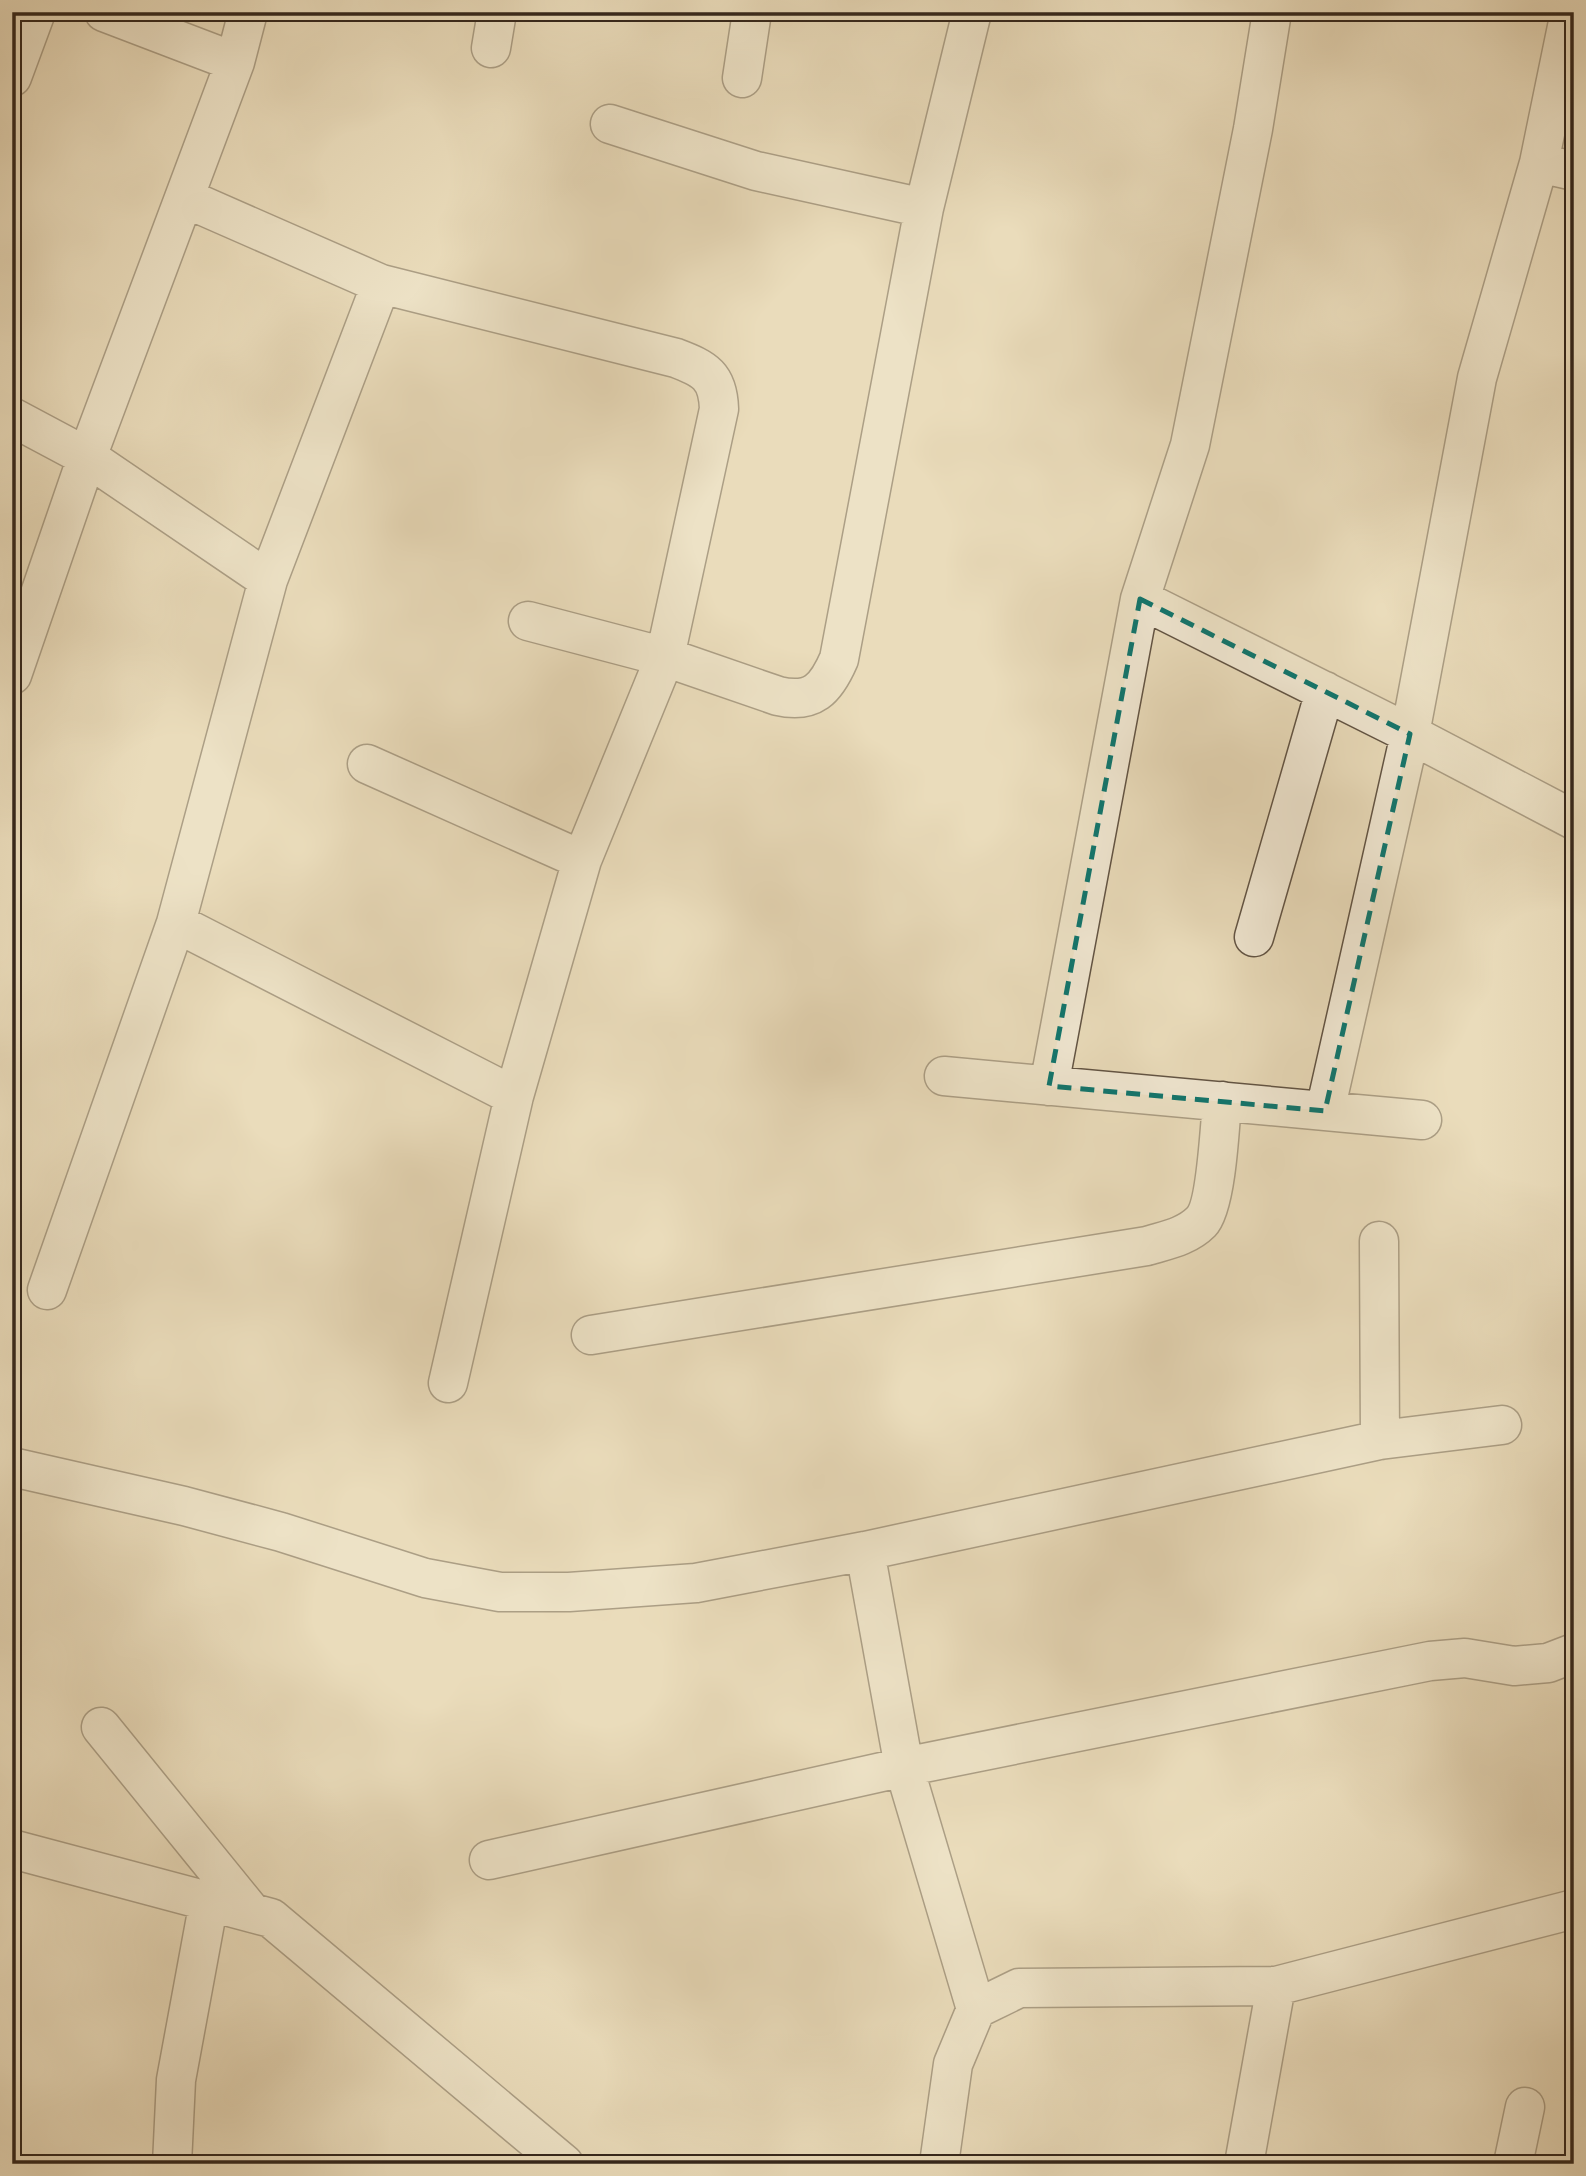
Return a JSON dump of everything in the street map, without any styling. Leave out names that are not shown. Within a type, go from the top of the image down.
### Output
[{"type":"street","points":[[12,77],[36,12]]},
{"type":"street","points":[[104,12],[235,62]]},
{"type":"street","points":[[12,676],[87,457],[235,62],[248,12]]},
{"type":"street","points":[[742,78],[752,12]]},
{"type":"street","points":[[528,621],[665,657],[794,700],[813,695],[829,681],[839,659],[924,208],[972,12]]},
{"type":"street","points":[[1049,1086],[1140,599],[1190,446],[1253,129],[1272,12]]},
{"type":"street","points":[[1325,1111],[1410,734],[1477,378],[1556,167],[1570,12]]},
{"type":"street","points":[[610,124],[756,171],[924,208]]},
{"type":"street","points":[[185,198],[382,284],[676,358],[696,366],[711,377],[719,394],[719,410],[665,657],[582,860],[514,1096],[448,1383]]},
{"type":"street","points":[[47,1290],[176,923],[268,580],[382,284]]},
{"type":"street","points":[[12,416],[87,457],[268,580]]},
{"type":"street","points":[[1140,599],[1410,734],[1574,820]]},
{"type":"street","points":[[1254,937],[1325,691]]},
{"type":"street","points":[[367,764],[582,860]]},
{"type":"street","points":[[176,923],[514,1096]]},
{"type":"street","points":[[944,1076],[1422,1120]]},
{"type":"street","points":[[591,1335],[1147,1247],[1184,1235],[1203,1220],[1212,1194],[1222,1101]]},
{"type":"street","points":[[1379,1241],[1380,1440]]},
{"type":"street","points":[[12,1467],[281,1532],[425,1578],[500,1592],[569,1592],[696,1583],[865,1551],[1380,1440],[1502,1425]]},
{"type":"street","points":[[865,1551],[904,1768],[976,2009],[953,2064],[939,2164]]},
{"type":"street","points":[[489,1860],[904,1768],[1430,1661],[1465,1658],[1514,1666],[1548,1663],[1574,1653]]},
{"type":"street","points":[[100,1727],[252,1913]]},
{"type":"street","points":[[12,1849],[271,1918],[303,1942],[564,2164]]},
{"type":"street","points":[[172,2164],[176,2080],[209,1901]]},
{"type":"street","points":[[976,2009],[1019,1988],[1276,1986],[1574,1909]]},
{"type":"street","points":[[1244,2164],[1276,1986]]},
{"type":"street","points":[[1513,2164],[1525,2107]]},
{"type":"highlighted area","points":[[1140,599],[1410,734],[1325,1111],[1049,1086]]}]
